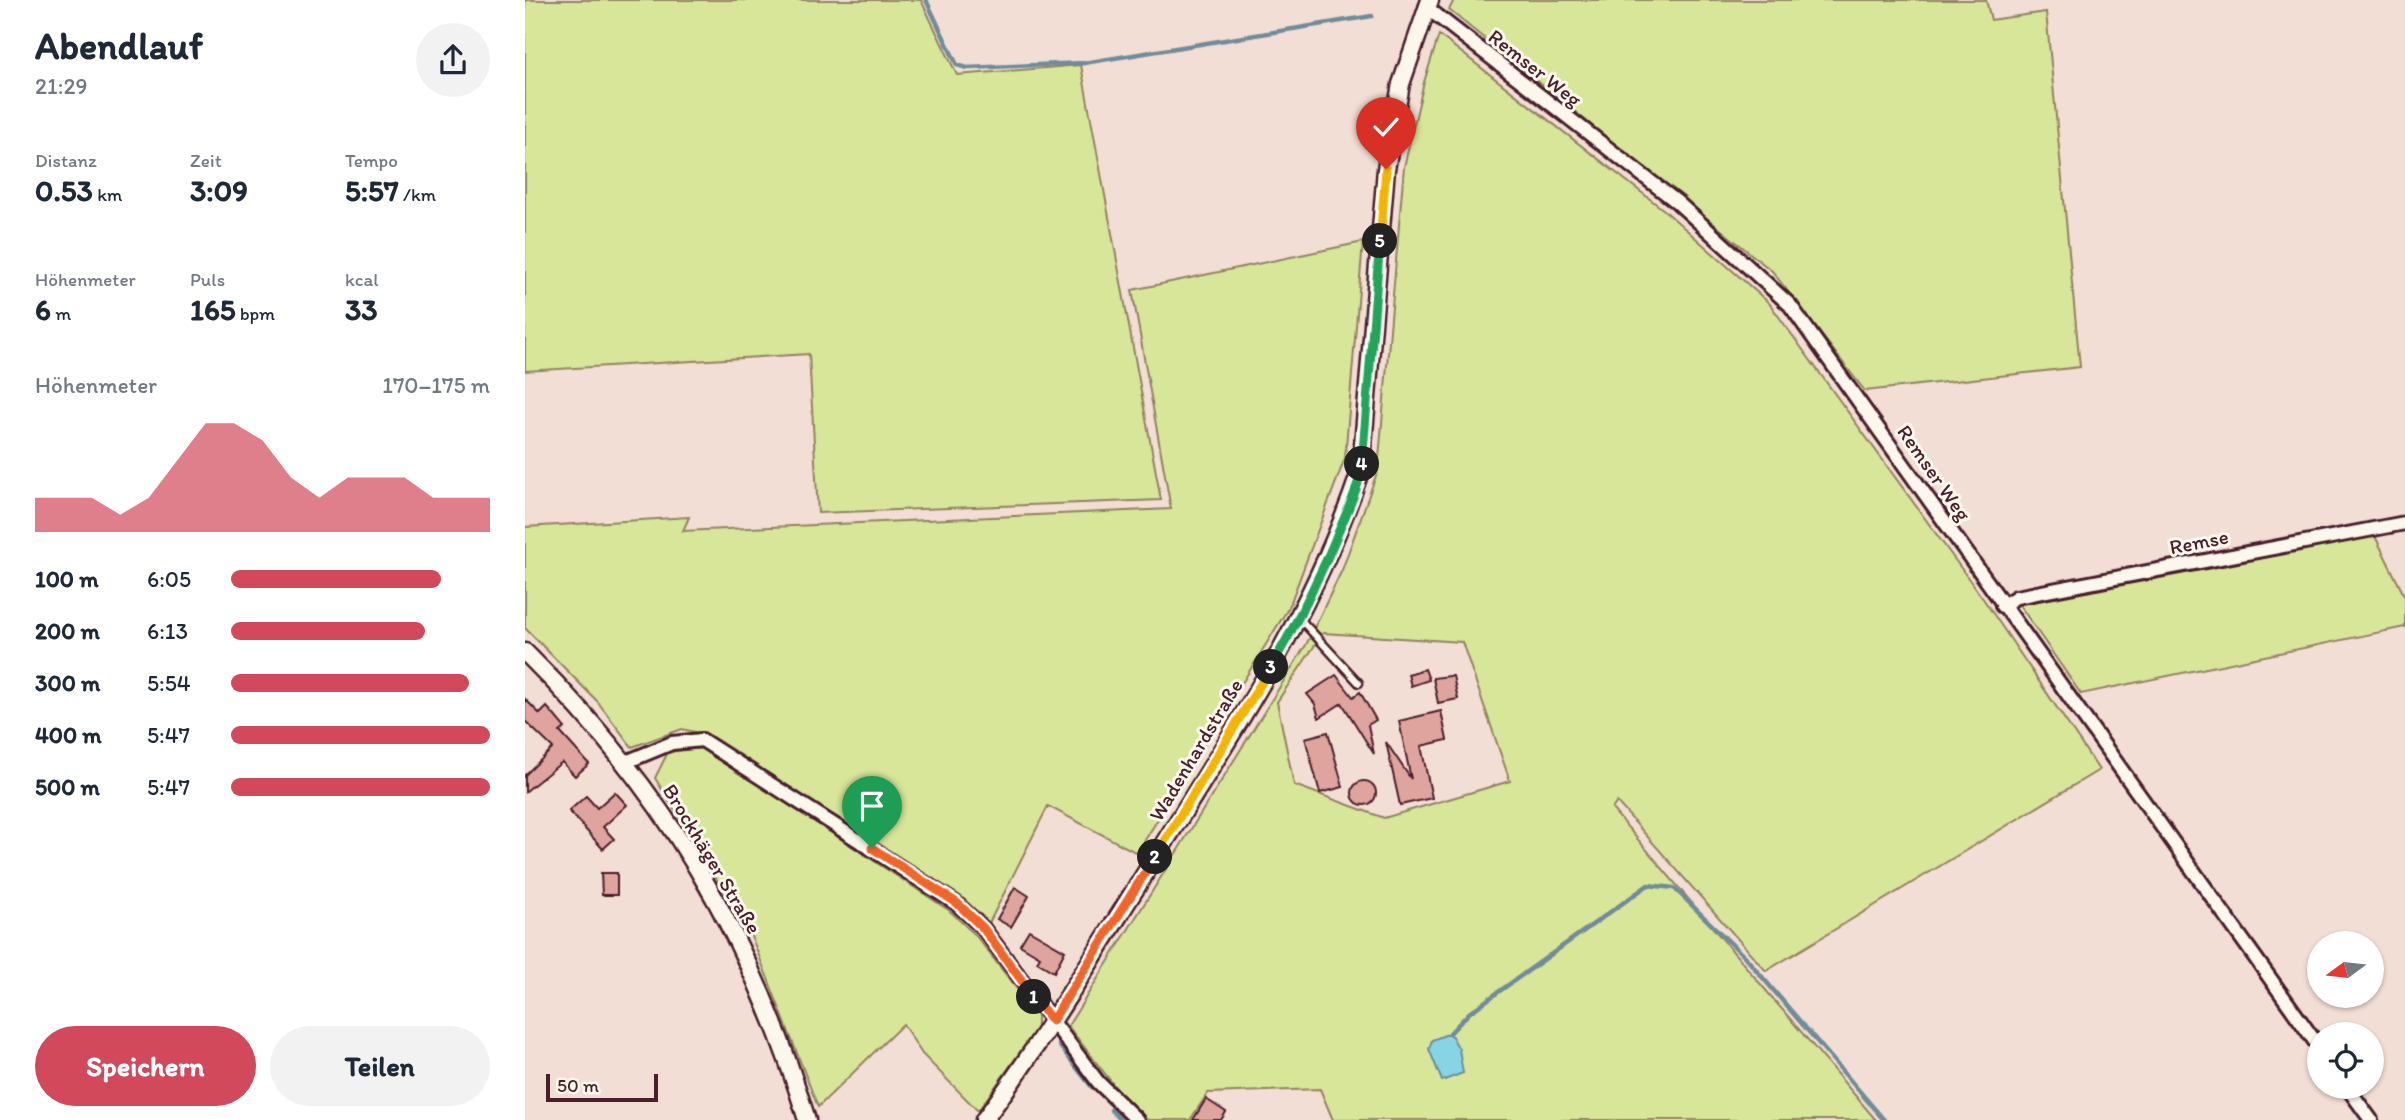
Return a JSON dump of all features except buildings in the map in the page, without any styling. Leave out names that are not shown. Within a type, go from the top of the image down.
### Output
[{"type":"street","name":"Remser Weg","points":[[1428,4],[1677,202],[1790,305],[2307,1030]]},
{"type":"street","name":"Wadenhardstraße","points":[[984,1120],[1052,1021],[1300,619],[1347,513],[1361,469],[1386,169],[1402,84],[1428,4]]},
{"type":"street","name":"Remse","points":[[2002,606],[2016,597],[2405,523]]},
{"type":"street","name":"Brockhäger Straße","points":[[525,652],[626,762],[681,839],[731,926],[767,1004],[807,1120]]},
{"type":"street","points":[[626,762],[672,743],[702,740],[957,903],[983,928],[1098,1082],[1137,1120]]},
{"type":"street","points":[[2356,1099],[2371,1120]]},
{"type":"lane","points":[[1300,619],[1359,683]]},
{"type":"green space","points":[[525,0],[921,0],[957,75],[1081,65],[1161,500],[818,513],[809,354],[525,371]]},
{"type":"green space","points":[[1454,0],[1986,0],[1991,20],[2046,12],[2080,367],[1865,391],[1772,271],[1449,10]]},
{"type":"green space","points":[[1439,35],[1664,210],[1769,303],[1984,600],[2099,770],[1766,971],[1617,802],[1612,809],[1876,1120],[1333,1120],[1320,1089],[1208,1093],[1190,1120],[1148,1120],[1134,1111],[1068,1026],[1306,645],[1342,570],[1378,470],[1404,167],[1424,82]],"holes":[[[1323,633],[1462,642],[1510,781],[1384,818],[1294,785],[1277,702]]]},
{"type":"green space","points":[[1363,242],[1345,458],[1289,607],[1137,853],[1048,806],[989,923],[963,899],[704,734],[682,729],[632,747],[597,701],[525,628],[525,527],[689,517],[683,531],[1171,509],[1132,290]]},
{"type":"green space","points":[[2374,534],[2405,597],[2405,627],[2081,694],[2018,603]]},
{"type":"green space","points":[[702,748],[950,911],[976,936],[1037,1015],[1037,1028],[978,1111],[922,1054],[903,1024],[818,1107],[752,938],[655,778],[668,752]]},
{"type":"water","points":[[1450,1033],[1459,1049],[1463,1073],[1442,1081],[1429,1049],[1432,1040]]},
{"type":"waterway","points":[[926,0],[957,65],[967,68],[1084,63],[1372,16]]},
{"type":"waterway","points":[[1450,1033],[1469,1013],[1648,885],[1674,888],[1746,958],[1884,1120]]},
{"type":"waterway","points":[[1059,1045],[1092,1087]]},
{"type":"waterway","points":[[1111,1110],[1121,1120]]},
{"type":"route","points":[[872,848],[957,903],[983,928],[1052,1021],[1300,619],[1347,513],[1361,469],[1386,169]]}]
